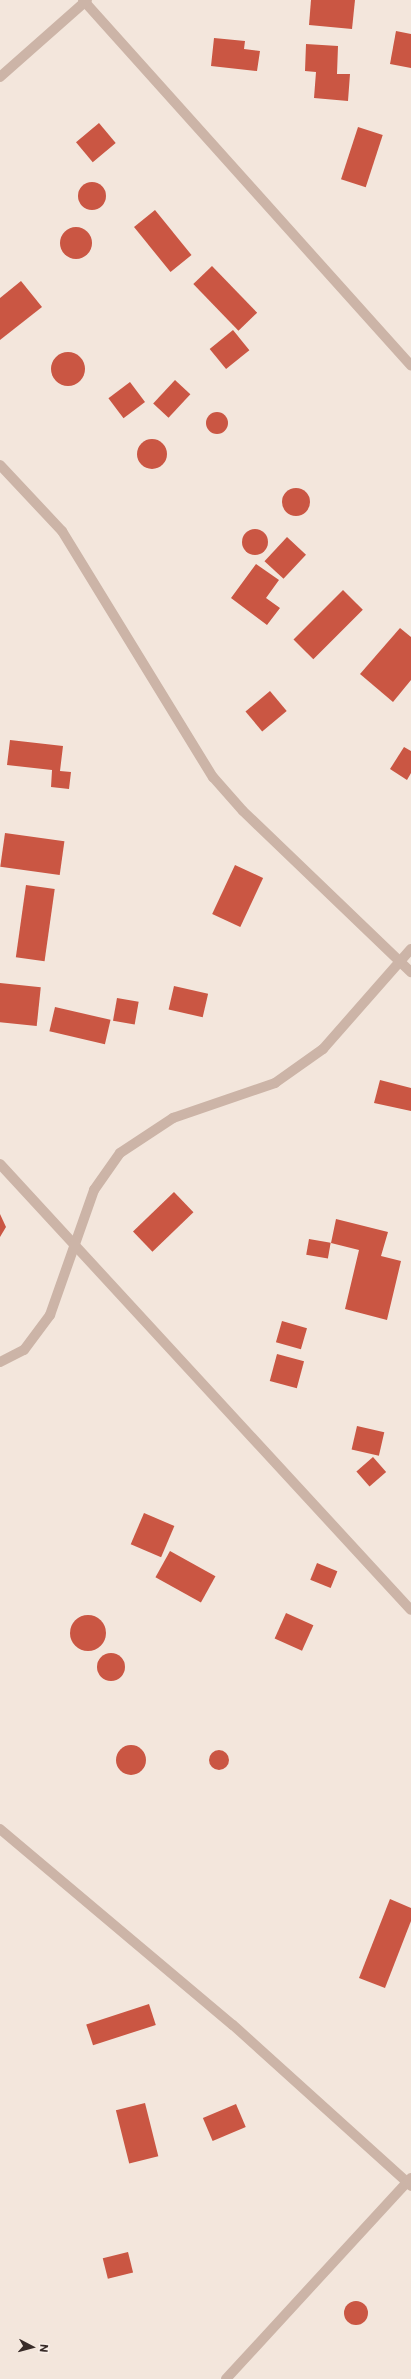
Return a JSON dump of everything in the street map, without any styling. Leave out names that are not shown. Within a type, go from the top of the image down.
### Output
[{"type":"street","points":[[0,77],[85,1],[411,366]]},
{"type":"street","points":[[0,465],[62,531],[213,777],[243,811],[411,972]]},
{"type":"street","points":[[0,1362],[24,1350],[50,1315],[73,1242],[94,1190],[120,1153],[172,1118],[275,1083],[323,1049],[368,1002],[400,960],[411,949]]},
{"type":"street","points":[[0,1164],[411,1610]]},
{"type":"street","points":[[0,1829],[233,2025],[410,2182],[226,2379]]},
{"type":"building","points":[[311,0],[355,0],[352,29],[309,25]]},
{"type":"building","points":[[396,31],[411,34],[411,68],[390,64]]},
{"type":"building","points":[[214,38],[245,41],[244,49],[260,51],[257,71],[211,66]]},
{"type":"building","points":[[306,44],[338,46],[337,74],[350,74],[348,101],[314,98],[316,72],[305,71]]},
{"type":"building","points":[[99,123],[116,143],[93,162],[76,142]]},
{"type":"building","points":[[358,127],[383,135],[366,187],[341,179]]},
{"type":"building","points":[[92,182],[102,186],[106,196],[102,206],[92,210],[82,206],[78,196],[82,186]]},
{"type":"building","points":[[155,210],[192,255],[171,272],[134,227]]},
{"type":"building","points":[[73,227],[79,227],[89,234],[92,243],[91,249],[85,256],[79,259],[73,259],[63,252],[60,246],[60,240],[67,230]]},
{"type":"building","points":[[212,266],[257,313],[238,331],[193,284]]},
{"type":"building","points":[[21,281],[42,307],[0,340],[0,298]]},
{"type":"building","points":[[233,330],[249,350],[226,369],[210,349]]},
{"type":"building","points":[[65,352],[71,352],[75,353],[82,359],[85,369],[84,376],[78,383],[71,386],[65,386],[61,385],[54,379],[51,372],[51,366],[52,362],[58,355]]},
{"type":"building","points":[[175,380],[190,394],[169,418],[153,403]]},
{"type":"building","points":[[130,382],[145,402],[123,418],[108,398]]},
{"type":"building","points":[[217,412],[225,415],[228,423],[225,431],[217,434],[209,431],[206,423],[209,415]]},
{"type":"building","points":[[152,439],[163,443],[167,454],[163,465],[152,469],[141,465],[137,454],[141,443]]},
{"type":"building","points":[[296,488],[306,492],[310,502],[306,512],[296,516],[286,512],[282,502],[286,492]]},
{"type":"building","points":[[255,529],[264,533],[268,542],[264,551],[255,555],[246,551],[242,542],[246,533]]},
{"type":"building","points":[[287,537],[306,555],[284,579],[264,561]]},
{"type":"building","points":[[256,564],[279,580],[266,598],[280,608],[267,625],[231,598]]},
{"type":"building","points":[[343,590],[363,610],[313,659],[294,639]]},
{"type":"building","points":[[400,628],[411,637],[411,680],[393,702],[360,674]]},
{"type":"building","points":[[270,691],[287,711],[262,731],[245,712]]},
{"type":"building","points":[[10,740],[63,746],[60,771],[71,772],[69,789],[51,787],[52,770],[7,765]]},
{"type":"building","points":[[404,747],[411,751],[411,773],[407,780],[390,769]]},
{"type":"building","points":[[5,833],[64,841],[60,875],[0,867]]},
{"type":"building","points":[[235,865],[263,878],[240,927],[212,914]]},
{"type":"building","points":[[26,885],[55,889],[45,961],[16,957]]},
{"type":"building","points":[[0,983],[41,987],[37,1026],[0,1022]]},
{"type":"building","points":[[174,986],[208,994],[203,1017],[169,1009]]},
{"type":"building","points":[[117,998],[139,1002],[135,1024],[113,1021]]},
{"type":"building","points":[[55,1007],[111,1020],[105,1044],[49,1031]]},
{"type":"building","points":[[380,1080],[411,1088],[411,1111],[374,1103]]},
{"type":"building","points":[[174,1192],[193,1212],[152,1252],[133,1232]]},
{"type":"building","points":[[0,1214],[6,1227],[0,1237]]},
{"type":"building","points":[[336,1219],[388,1232],[381,1256],[401,1261],[387,1320],[345,1309],[359,1250],[331,1243]]},
{"type":"building","points":[[309,1239],[331,1243],[328,1259],[306,1255]]},
{"type":"building","points":[[282,1321],[307,1328],[301,1349],[276,1342]]},
{"type":"building","points":[[277,1354],[304,1361],[297,1388],[270,1381]]},
{"type":"building","points":[[357,1426],[384,1432],[379,1456],[352,1449]]},
{"type":"building","points":[[373,1457],[386,1472],[370,1487],[356,1471]]},
{"type":"building","points":[[144,1513],[174,1526],[161,1557],[131,1544]]},
{"type":"building","points":[[170,1551],[215,1576],[201,1602],[155,1577]]},
{"type":"building","points":[[317,1563],[337,1571],[331,1588],[310,1580]]},
{"type":"building","points":[[286,1613],[313,1625],[302,1651],[275,1639]]},
{"type":"building","points":[[92,1615],[101,1620],[105,1626],[105,1640],[101,1646],[92,1651],[84,1651],[75,1646],[71,1640],[70,1629],[75,1620],[81,1616]]},
{"type":"building","points":[[111,1653],[121,1657],[125,1667],[121,1677],[111,1681],[101,1677],[97,1667],[101,1657]]},
{"type":"building","points":[[131,1745],[142,1749],[146,1760],[142,1771],[131,1775],[120,1771],[116,1760],[120,1749]]},
{"type":"building","points":[[215,1750],[223,1750],[229,1756],[229,1764],[223,1770],[215,1770],[209,1764],[209,1756]]},
{"type":"building","points":[[390,1899],[411,1908],[411,1921],[385,1988],[359,1978]]},
{"type":"building","points":[[149,2004],[156,2025],[93,2045],[86,2024]]},
{"type":"building","points":[[145,2103],[158,2156],[129,2164],[116,2110]]},
{"type":"building","points":[[236,2104],[246,2127],[213,2141],[203,2118]]},
{"type":"building","points":[[128,2252],[133,2272],[108,2279],[103,2258]]},
{"type":"building","points":[[356,2301],[365,2304],[368,2313],[365,2322],[356,2325],[347,2322],[344,2313],[347,2304]]}]
